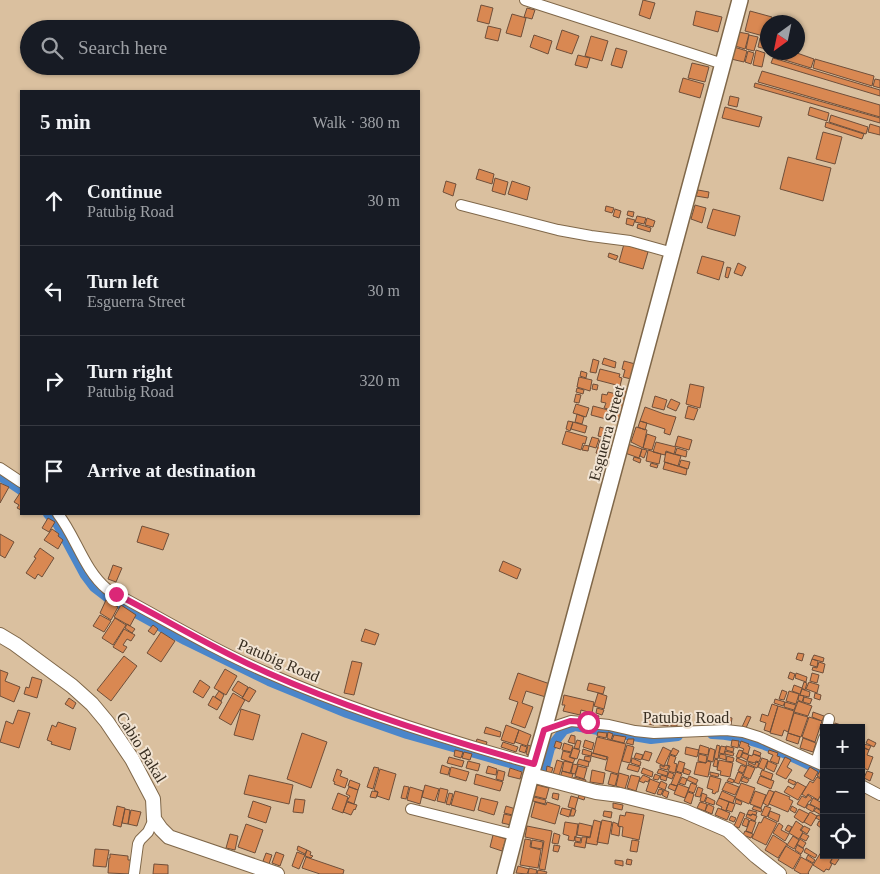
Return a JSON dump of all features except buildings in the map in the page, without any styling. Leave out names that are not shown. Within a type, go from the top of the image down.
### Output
[{"type":"main road","name":"Esguerra Street","points":[[505,874],[740,0]]},
{"type":"street","points":[[525,0],[723,64]]},
{"type":"street","points":[[461,205],[558,230],[630,241],[673,253]]},
{"type":"street","points":[[0,468],[20,481]]},
{"type":"street","name":"Patubig Road","points":[[59,515],[93,574],[101,583],[217,649],[268,673],[340,702],[410,728],[475,748],[532,770]]},
{"type":"street","name":"Cabio Bakal","points":[[0,635],[72,686],[97,710],[132,759],[153,799],[154,819]]},
{"type":"street","name":"Patubig Road","points":[[544,730],[570,721],[609,725],[654,733],[726,730],[743,732],[759,737],[820,764]]},
{"type":"street","points":[[532,770],[596,792],[620,795],[684,811],[728,830],[779,874]]},
{"type":"street","points":[[865,787],[880,795]]},
{"type":"street","points":[[411,809],[515,835]]},
{"type":"street","points":[[134,874],[138,844],[148,832],[154,819]]},
{"type":"street","points":[[154,819],[170,837],[277,874]]},
{"type":"waterway","points":[[0,476],[20,489]]},
{"type":"waterway","points":[[49,515],[58,525],[85,575],[94,587],[107,597],[185,640],[269,681],[347,713],[407,734],[528,768]]},
{"type":"waterway","points":[[540,770],[545,767],[550,748],[564,730],[575,726],[651,739],[678,736]]},
{"type":"waterway","points":[[712,734],[727,735],[756,742],[820,770]]},
{"type":"route","points":[[116,594],[217,649],[268,673],[410,728],[519,760],[534,764],[544,730],[570,721],[588,722]]}]
